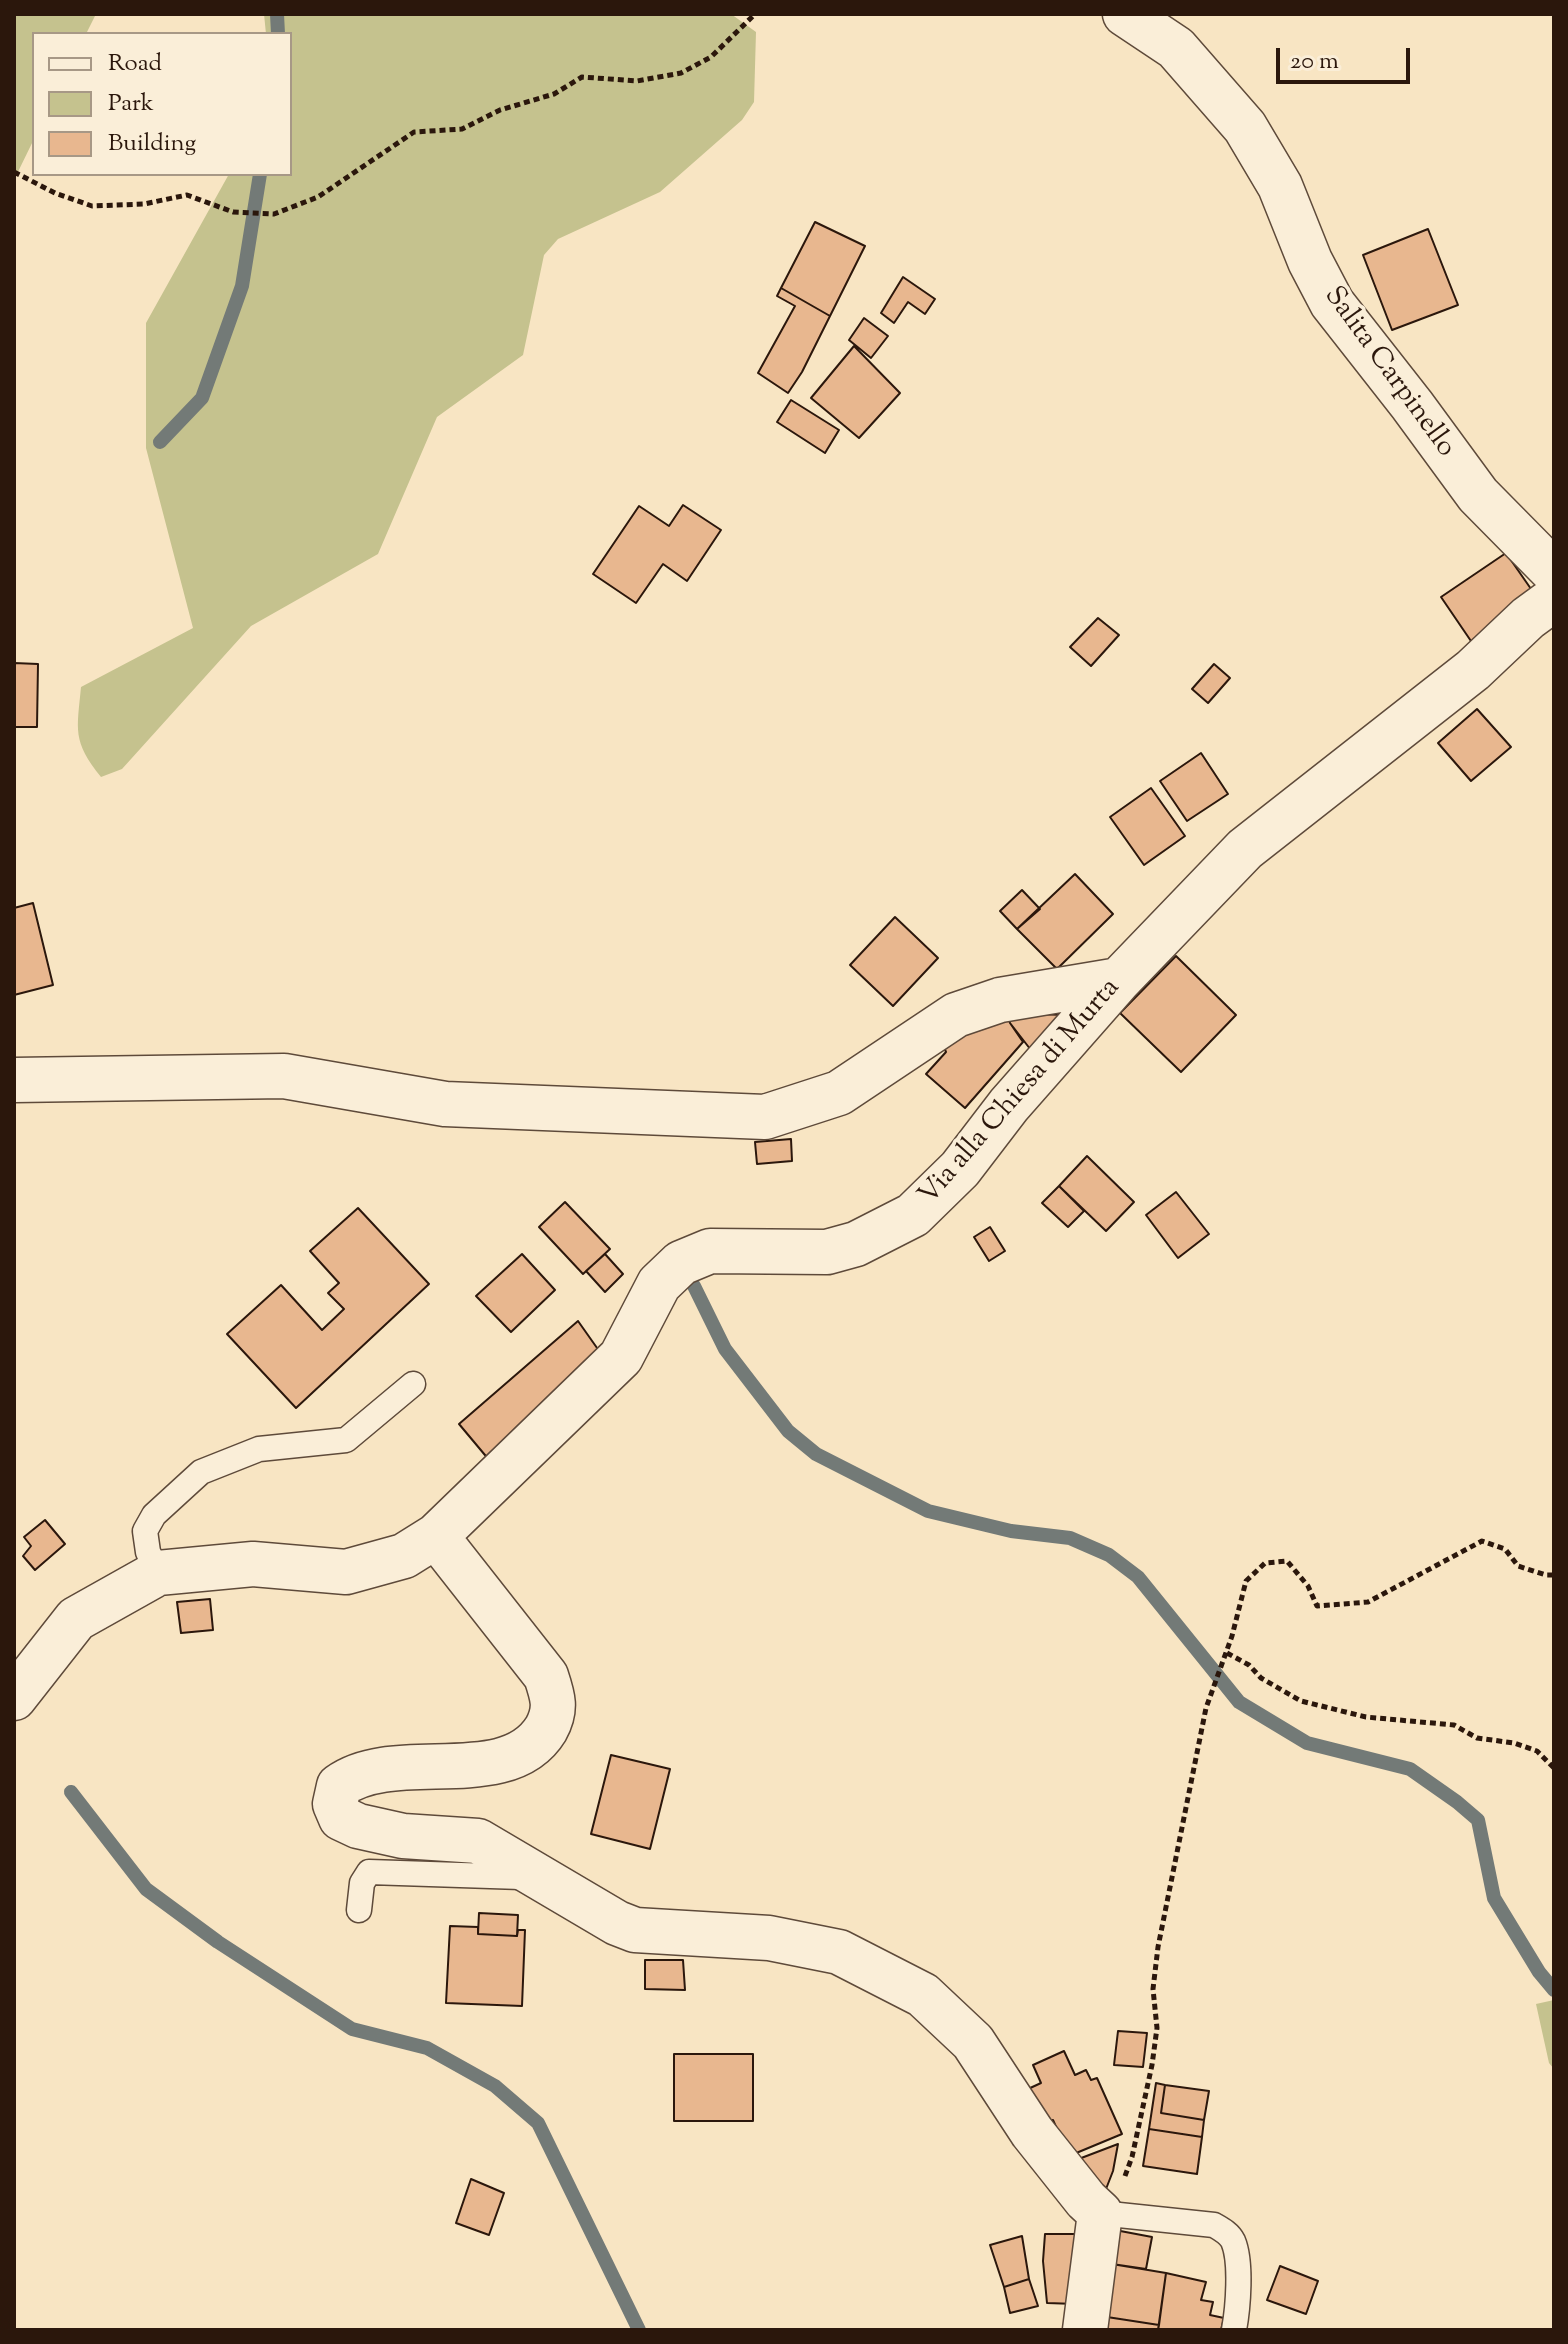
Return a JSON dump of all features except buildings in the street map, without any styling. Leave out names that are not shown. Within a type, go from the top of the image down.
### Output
[{"type":"street","name":"Salita Carpinello","points":[[1125,14],[1176,48],[1245,127],[1280,186],[1310,261],[1332,303],[1478,495],[1554,572]]},
{"type":"street","name":"Via alla Chiesa di Murta","points":[[14,1698],[76,1619],[158,1573],[253,1564],[346,1572],[404,1556],[436,1536],[621,1357],[659,1284],[681,1263],[710,1251],[827,1252],[856,1244],[913,1215],[960,1169],[1009,1105],[1119,980],[1245,849],[1473,670],[1528,618],[1554,599]]},
{"type":"street","points":[[14,1080],[284,1076],[445,1104],[765,1117],[839,1093],[956,1015],[1000,1000],[1119,980]]},
{"type":"street","points":[[436,1536],[546,1676],[554,1698],[554,1714],[535,1745],[519,1755],[471,1765],[406,1767],[352,1777],[339,1786],[335,1804],[341,1818],[358,1826],[403,1836],[478,1841],[617,1923],[635,1930],[769,1938],[839,1952],[923,1995],[973,2042],[1032,2132],[1100,2213],[1085,2330]]},
{"type":"lane","points":[[158,1573],[148,1552],[145,1531],[154,1515],[201,1472],[259,1449],[346,1440],[413,1384]]},
{"type":"lane","points":[[359,1910],[362,1883],[369,1872],[493,1874],[543,1879]]},
{"type":"lane","points":[[1100,2213],[1214,2225],[1227,2233],[1234,2243],[1239,2299],[1234,2330]]},
{"type":"path","points":[[14,172],[55,193],[92,206],[144,204],[187,195],[233,212],[274,214],[318,197],[414,132],[462,129],[500,110],[554,94],[582,77],[637,81],[681,73],[711,57],[755,14]]},
{"type":"path","points":[[1100,2213],[1115,2199],[1132,2157],[1157,2028],[1153,1989],[1158,1947],[1202,1723],[1227,1653],[1246,1581],[1265,1563],[1287,1561],[1308,1586],[1317,1606],[1368,1602],[1482,1541],[1505,1549],[1518,1566],[1554,1575]]},
{"type":"path","points":[[1227,1653],[1249,1665],[1261,1678],[1301,1701],[1366,1717],[1454,1725],[1477,1738],[1514,1743],[1537,1751],[1554,1768]]},
{"type":"green space","points":[[14,14],[96,14],[87,32],[32,32],[32,143],[14,180]]},
{"type":"green space","points":[[264,14],[731,14],[756,32],[754,102],[742,120],[660,192],[558,239],[544,255],[523,355],[437,417],[378,554],[251,626],[122,769],[101,777],[85,754],[79,735],[81,687],[193,628],[146,448],[146,323],[228,176],[292,176],[292,32],[266,32]]},
{"type":"green space","points":[[1554,2000],[1554,2069],[1549,2063],[1536,2004]]},
{"type":"waterway","points":[[277,14],[278,32]]},
{"type":"waterway","points":[[160,442],[202,398],[242,286],[260,176]]},
{"type":"waterway","points":[[694,1286],[725,1349],[788,1431],[816,1454],[928,1511],[1011,1531],[1070,1538],[1109,1555],[1138,1577],[1239,1702],[1307,1743],[1410,1769],[1457,1802],[1478,1820],[1494,1898],[1539,1972],[1554,1990]]},
{"type":"waterway","points":[[71,1792],[146,1889],[218,1942],[352,2029],[427,2048],[495,2086],[538,2123],[639,2330]]}]
